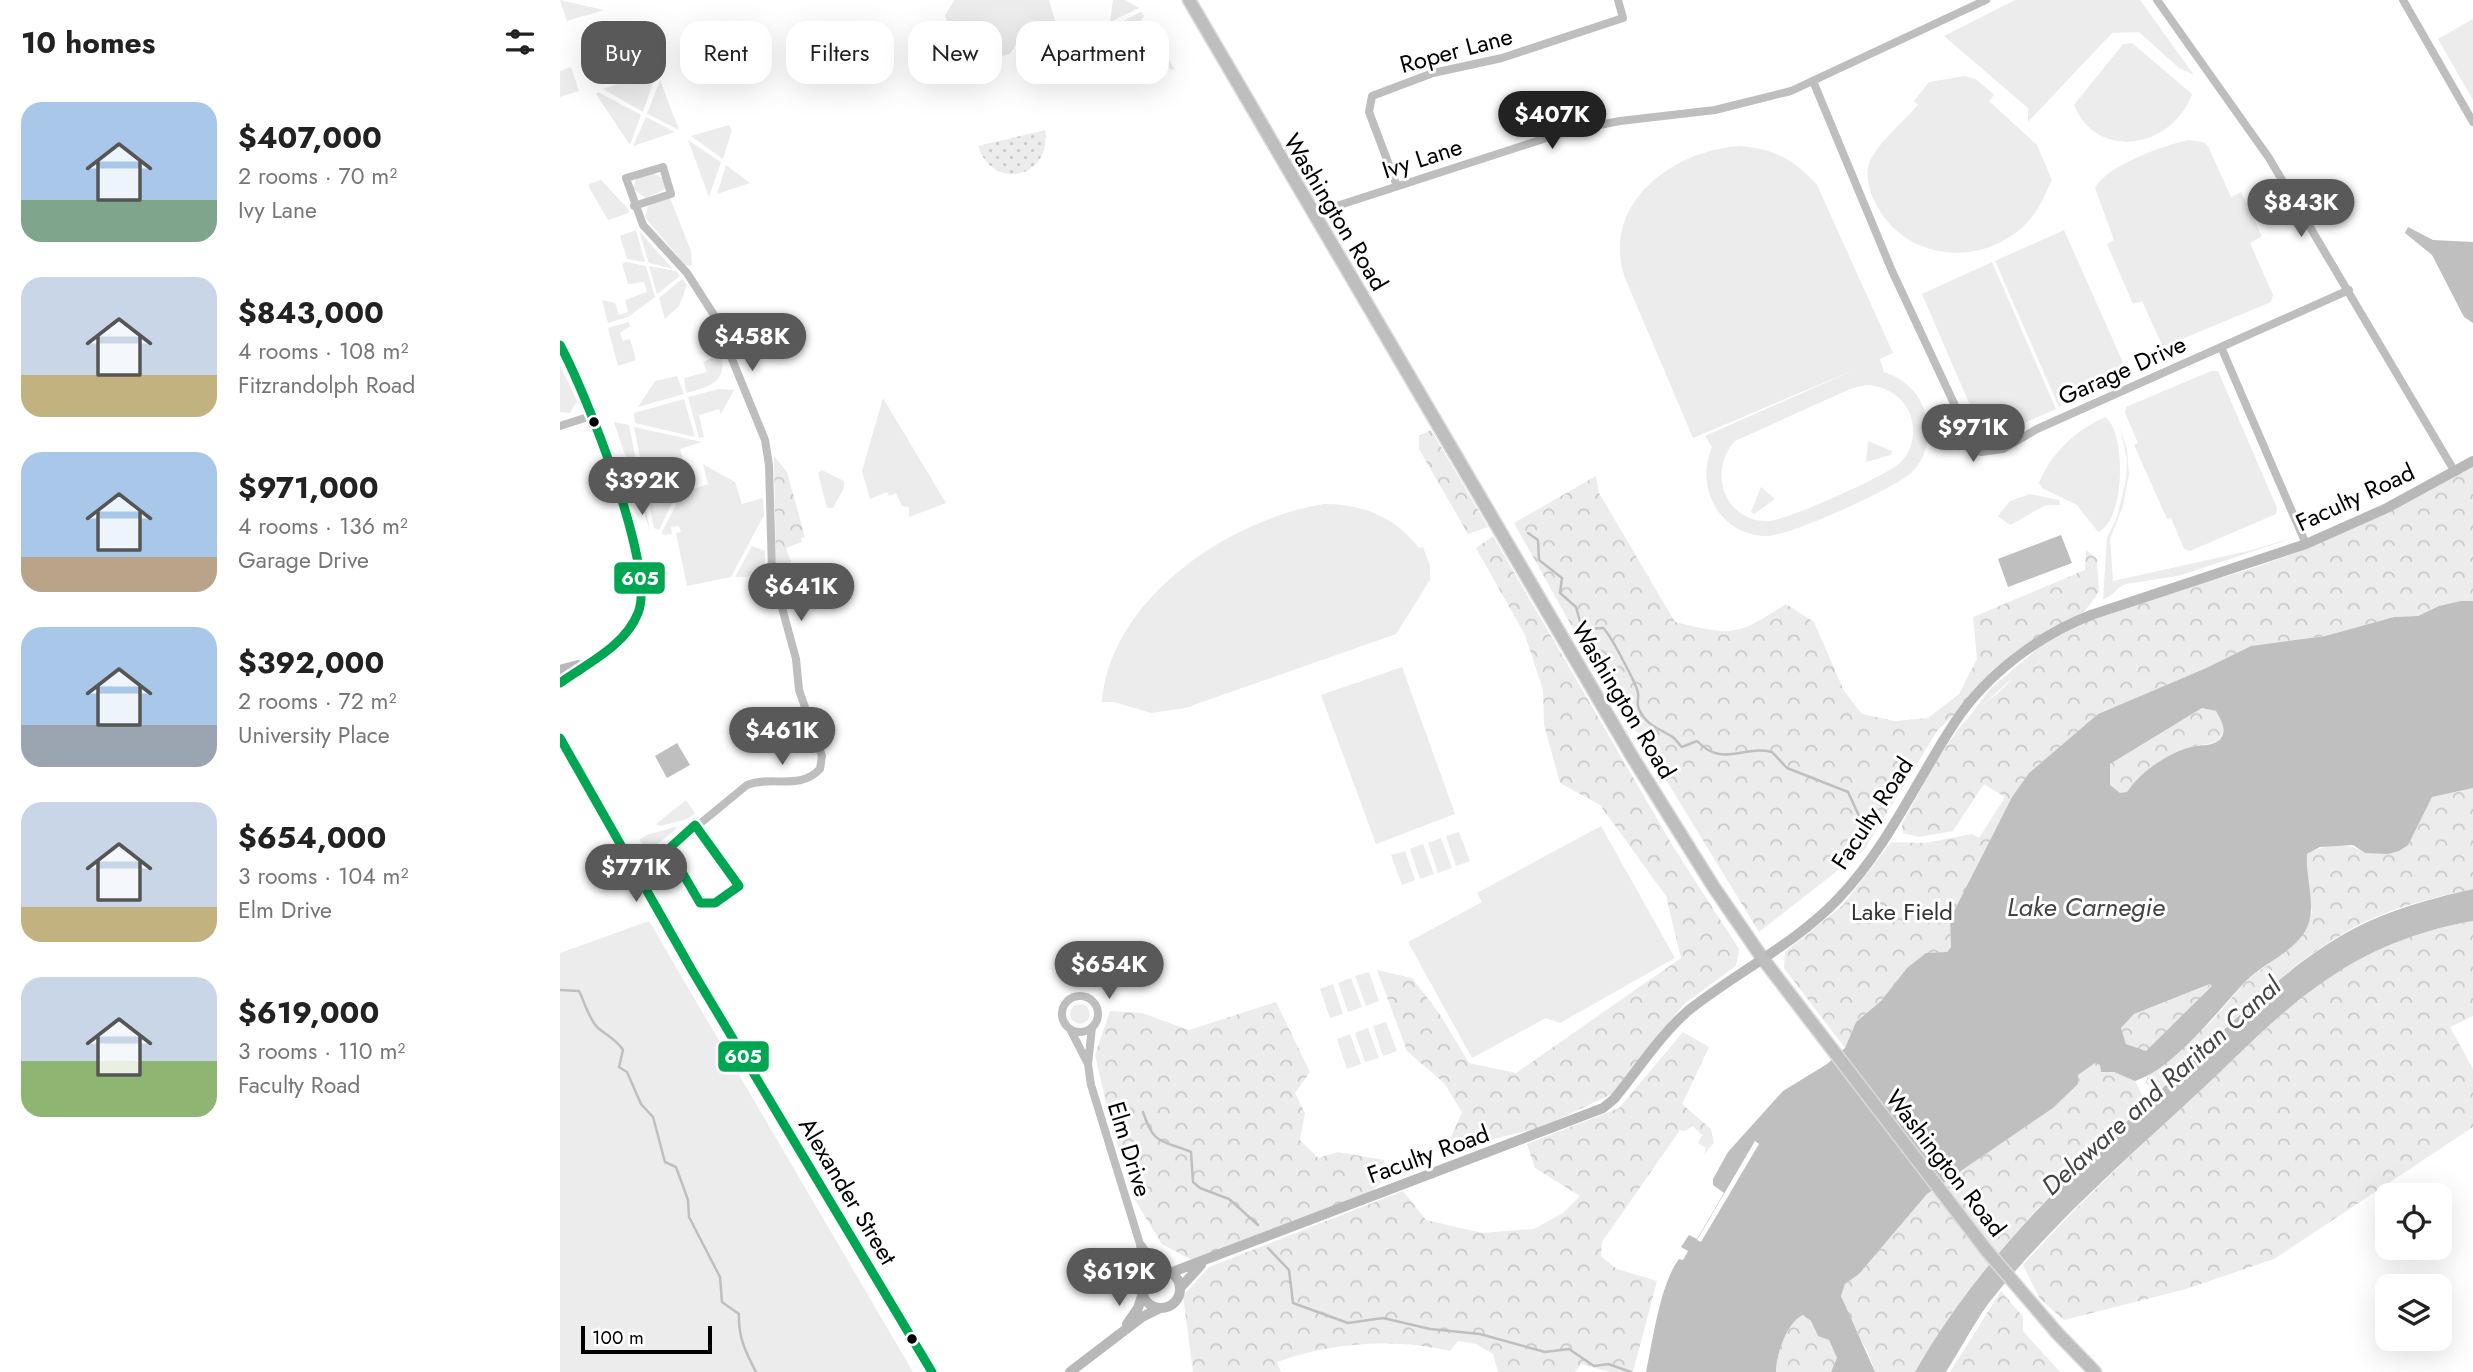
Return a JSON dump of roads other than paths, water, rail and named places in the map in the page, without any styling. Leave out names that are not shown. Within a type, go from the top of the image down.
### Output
[{"type":"main road","name":"Washington Road","points":[[1189,0],[1633,758],[1763,959],[1993,1258],[2095,1372]]},
{"type":"street","name":"Roper Lane","points":[[1397,186],[1369,112],[1372,96],[1433,73],[1513,55],[1623,18],[1618,0]]},
{"type":"street","name":"Ivy Lane","points":[[1312,214],[1579,128],[1715,110],[1791,91],[1986,0]]},
{"type":"street","points":[[2157,0],[2269,158],[2455,472]]},
{"type":"street","points":[[2403,0],[2473,122]]},
{"type":"street","name":"Garage Drive","points":[[1813,81],[1892,271],[1958,412],[1964,435],[1973,448],[1987,453],[2003,449],[2037,429],[2349,290]]},
{"type":"street","points":[[634,206],[671,194],[663,167],[626,178],[634,206],[643,225],[687,273],[714,315],[765,440],[769,465],[772,571],[796,659],[799,690],[822,756],[820,769],[799,782],[768,780],[747,785],[663,854],[636,872]]},
{"type":"street","points":[[560,345],[576,374],[592,416],[635,544],[643,588],[639,612],[628,632],[606,652],[584,664],[560,683]]},
{"type":"street","points":[[2221,347],[2306,544]]},
{"type":"street","points":[[560,426],[592,416]]},
{"type":"street","name":"Faculty Road","points":[[1170,1273],[1203,1263],[1591,1115],[1614,1099],[1687,1012],[1824,912],[1854,880],[1890,832],[1955,721],[1981,690],[2011,662],[2080,619],[2306,544],[2388,508],[2473,461]]},
{"type":"street","points":[[560,670],[584,664]]},
{"type":"street","name":"Alexander Street","points":[[560,739],[932,1372]]},
{"type":"street","points":[[1079,996],[1095,1005],[1097,1016],[1093,1027],[1083,1032],[1070,1029],[1063,1022],[1062,1010],[1069,1000],[1079,996]]},
{"type":"street","name":"Elm Drive","points":[[1088,1063],[1093,1027]]},
{"type":"street","name":"Elm Drive","points":[[1070,1029],[1088,1063],[1097,1109],[1140,1244],[1145,1279]]},
{"type":"street","name":"Elm Drive","points":[[1140,1244],[1158,1271]]},
{"type":"street","name":"Faculty Road","points":[[1180,1288],[1203,1263]]},
{"type":"street","points":[[1070,1372],[1119,1334],[1160,1308],[1174,1303],[1180,1288],[1170,1273],[1158,1271],[1145,1279],[1138,1308],[1119,1334]]},
{"type":"street","points":[[1143,1293],[1149,1304],[1160,1308]]},
{"type":"water","points":[[2408,227],[2433,240],[2473,242],[2473,323],[2464,317],[2432,255],[2405,233]]},
{"type":"water","points":[[2061,535],[2072,563],[2008,587],[1998,559]]},
{"type":"water","name":"Lake Carnegie","points":[[2473,601],[2473,788],[2432,797],[2408,845],[2399,851],[2388,854],[2365,853],[2353,845],[2320,847],[2307,854],[2311,915],[2304,933],[2292,947],[2246,981],[2180,1052],[2150,1074],[2135,1081],[2114,1072],[2101,1072],[2100,1065],[2095,1063],[2078,1075],[2078,1084],[2053,1108],[1927,1194],[1859,1274],[1845,1284],[1841,1296],[1875,1372],[1831,1372],[1837,1358],[1829,1340],[1818,1336],[1811,1321],[1803,1315],[1787,1332],[1776,1372],[1646,1372],[1667,1283],[1679,1259],[1683,1260],[1688,1251],[1681,1247],[1689,1235],[1697,1239],[1724,1193],[1713,1185],[1713,1179],[1728,1152],[1783,1091],[1827,1064],[1845,1048],[1856,1022],[1881,1001],[1907,968],[1926,953],[1947,952],[1951,947],[1950,919],[2012,797],[2029,773],[2098,714],[2251,646],[2325,636],[2394,617],[2418,616],[2439,606]],"holes":[[[2202,708],[2216,711],[2220,718],[2224,730],[2218,741],[2194,746],[2164,759],[2139,777],[2127,792],[2120,793],[2110,785],[2110,764]],[[2210,984],[2212,986],[2146,1051],[2126,1044],[2121,1028],[2134,1014]]]},
{"type":"water","points":[[677,743],[690,765],[667,778],[655,756]]},
{"type":"water","points":[[2473,889],[2473,921],[2419,934],[2367,955],[2317,986],[2282,1014],[2091,1192],[2037,1247],[1988,1304],[1946,1372],[1915,1372],[1971,1287],[2036,1211],[2107,1140],[2276,983],[2317,951],[2371,920],[2421,902]]},
{"type":"waterway","points":[[1528,533],[1538,540],[1539,560],[1562,578],[1560,593],[1576,607],[1581,625],[1587,629],[1603,628],[1611,639],[1636,688],[1638,707],[1649,722],[1673,737],[1682,747],[1697,741],[1715,753],[1772,752],[1787,768],[1848,792],[1860,818],[1871,828]]},
{"type":"waterway","points":[[560,990],[579,991],[594,1023],[623,1050],[619,1067],[627,1072],[641,1104],[653,1117],[665,1162],[676,1167],[688,1200],[689,1217],[720,1277],[722,1302],[739,1314],[741,1337],[756,1372]]},
{"type":"waterway","points":[[1143,1112],[1155,1136],[1191,1152],[1193,1182],[1200,1188],[1229,1199],[1258,1225]]},
{"type":"waterway","points":[[1268,1248],[1289,1270],[1293,1303],[1348,1323],[1383,1318],[1430,1329],[1480,1334],[1545,1352],[1569,1349],[1594,1366],[1608,1364],[1631,1372]]},
{"type":"park label","name":"Lake Field","points":[[1902,911]]},
{"type":"water label","name":"Delaware and Raritan Canal","points":[[2161,1086]]}]
